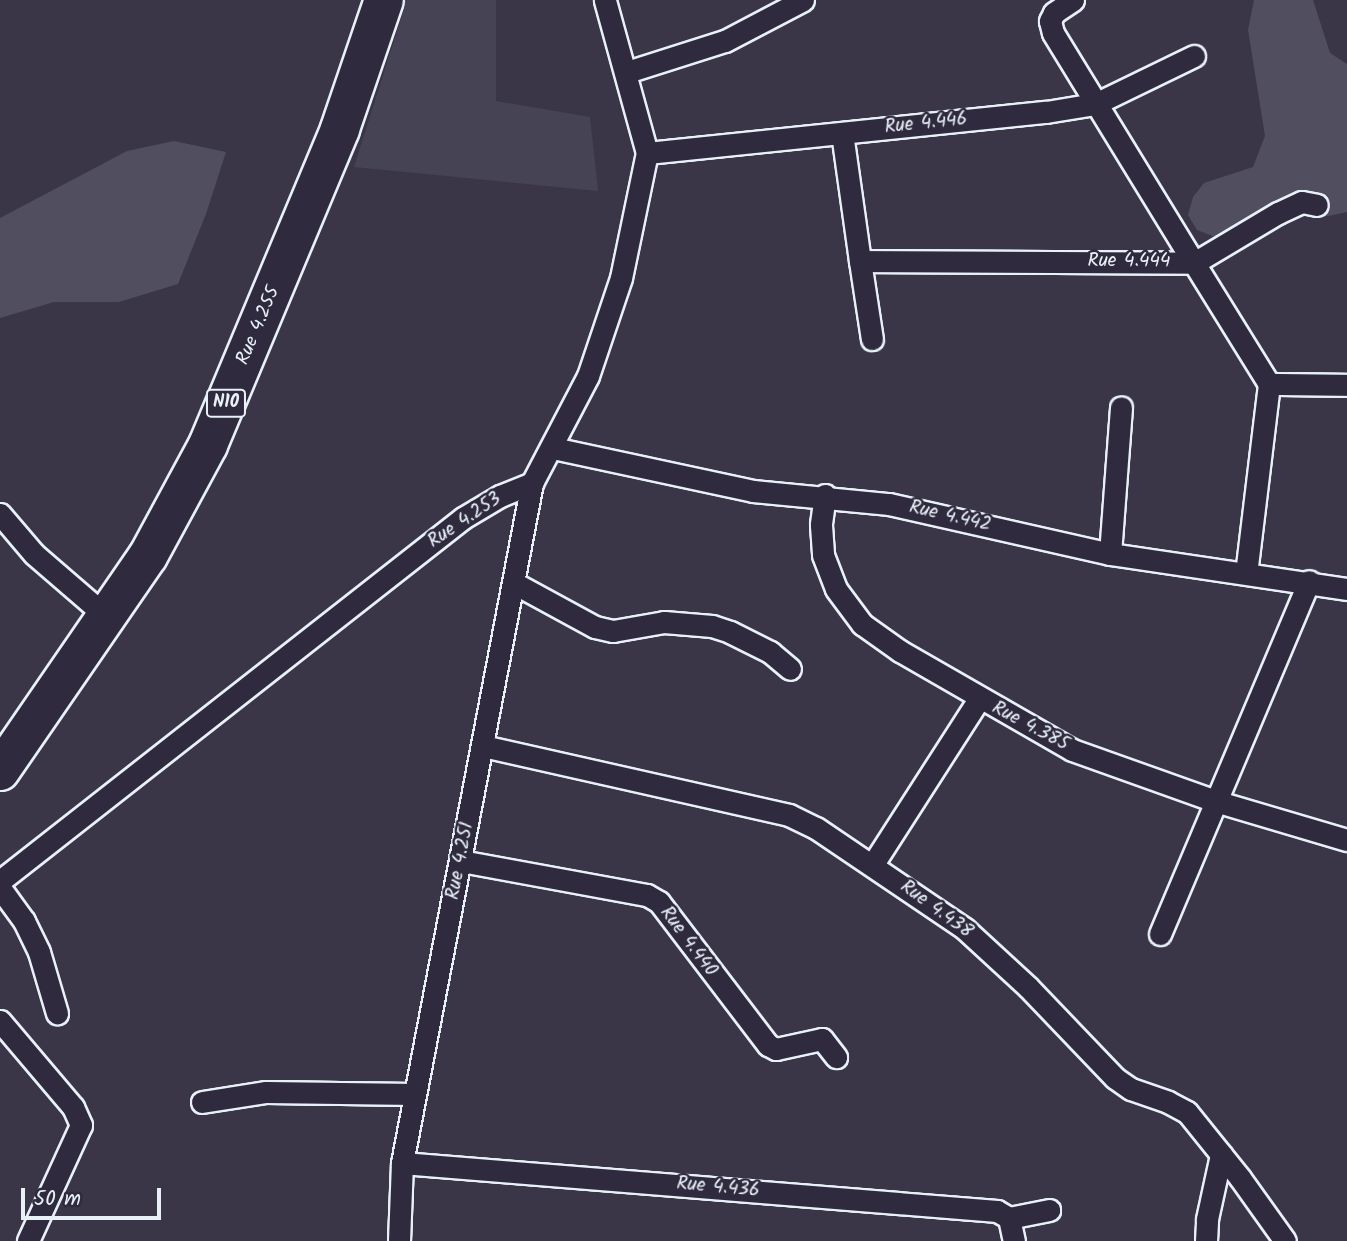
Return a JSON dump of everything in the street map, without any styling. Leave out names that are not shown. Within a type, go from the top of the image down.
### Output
[{"type":"highway","name":"Rue 4.255","points":[[0,771],[148,556],[208,445],[340,129],[384,0]]},
{"type":"street","points":[[533,483],[588,376],[621,278],[647,153],[627,72],[605,0]]},
{"type":"street","points":[[627,72],[726,41],[803,0]]},
{"type":"street","points":[[1073,0],[1054,13],[1050,21],[1094,104],[1194,263],[1278,213],[1303,202],[1317,205]]},
{"type":"street","name":"Rue 4.446","points":[[647,153],[1094,104],[1194,55]]},
{"type":"street","points":[[842,133],[872,339]]},
{"type":"street","name":"Rue 4.444","points":[[860,261],[1194,263],[1269,384]]},
{"type":"street","points":[[1246,573],[1269,384],[1347,385]]},
{"type":"street","points":[[1110,554],[1121,407]]},
{"type":"street","name":"Rue 4.442","points":[[553,447],[754,491],[825,495],[889,503],[1110,554],[1347,589]]},
{"type":"street","name":"Rue 4.251","points":[[399,1241],[402,1163],[533,483]]},
{"type":"street","name":"Rue 4.253","points":[[0,881],[463,518],[500,496],[533,483]]},
{"type":"street","name":"Rue 4.385","points":[[825,495],[821,525],[823,555],[836,589],[862,624],[979,699],[1072,750],[1215,801],[1347,839]]},
{"type":"street","points":[[1,516],[34,554],[107,617]]},
{"type":"street","points":[[1160,934],[1309,582]]},
{"type":"street","points":[[514,583],[596,627],[613,631],[664,622],[712,626],[771,652],[790,670]]},
{"type":"street","points":[[873,864],[979,699]]},
{"type":"street","name":"Rue 4.438","points":[[483,746],[789,815],[873,864],[965,929],[1028,987],[1104,1069],[1132,1089],[1187,1112],[1222,1155],[1278,1238]]},
{"type":"street","name":"Rue 4.440","points":[[461,861],[647,895],[659,902],[768,1045],[776,1049],[822,1039],[836,1057]]},
{"type":"street","points":[[0,888],[24,921],[39,952],[57,1013]]},
{"type":"street","points":[[0,1021],[73,1107],[81,1125],[28,1241]]},
{"type":"street","points":[[202,1102],[266,1092],[415,1094]]},
{"type":"street","points":[[1206,1241],[1207,1219],[1222,1155]]},
{"type":"street","name":"Rue 4.436","points":[[402,1163],[998,1211],[1009,1218]]},
{"type":"street","points":[[1014,1241],[1009,1218],[1049,1210]]},
{"type":"shaded area","points":[[407,0],[496,0],[496,101],[590,117],[598,191],[354,167]]},
{"type":"shaded area","points":[[1254,0],[1313,0],[1330,53],[1347,64],[1347,212],[1328,216],[1278,213],[1261,216],[1215,237],[1197,230],[1188,215],[1193,197],[1204,183],[1253,167],[1265,136],[1248,30]]},
{"type":"shaded area","points":[[174,141],[226,152],[206,214],[178,284],[119,302],[54,302],[0,318],[0,218],[127,151]]}]
